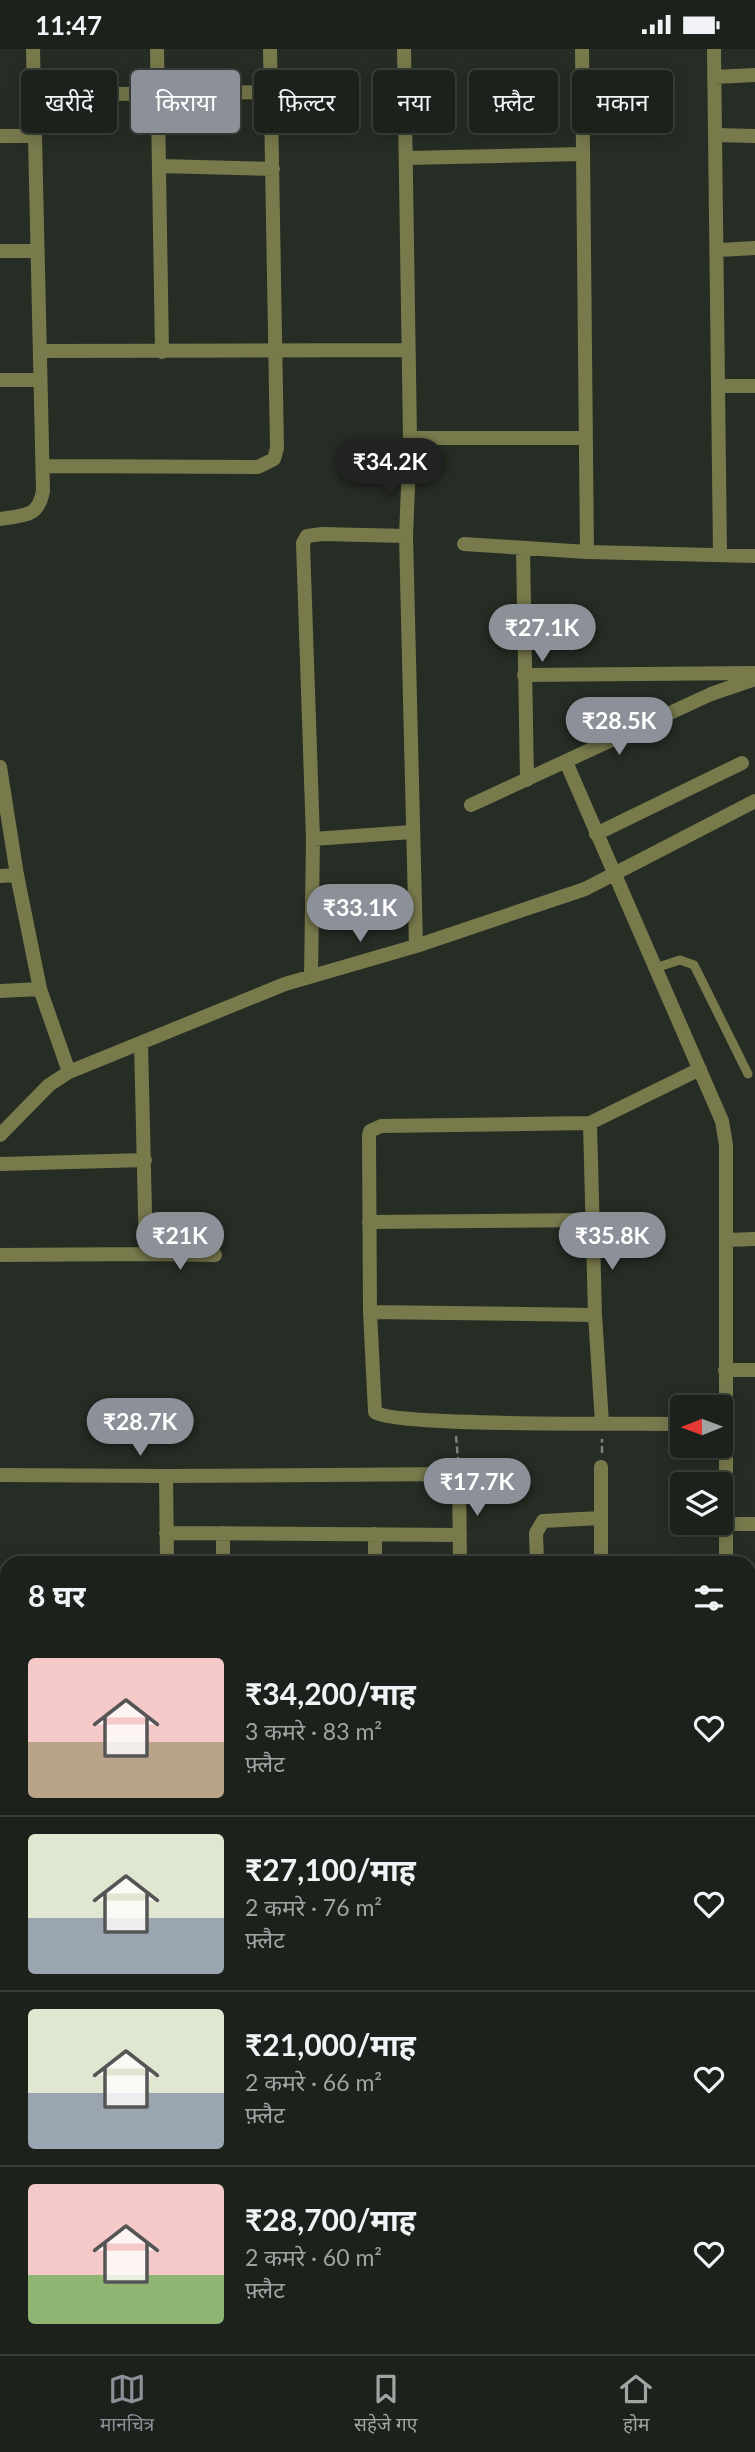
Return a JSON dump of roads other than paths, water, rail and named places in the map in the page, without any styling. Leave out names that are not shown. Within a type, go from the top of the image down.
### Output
[{"type":"street","points":[[33,49],[33,70]]},
{"type":"street","points":[[157,49],[157,70]]},
{"type":"street","points":[[270,49],[270,70]]},
{"type":"street","points":[[404,49],[410,438],[406,536],[416,946]]},
{"type":"street","points":[[582,49],[587,552]]},
{"type":"street","points":[[714,49],[719,250],[720,554]]},
{"type":"street","points":[[715,77],[755,75]]},
{"type":"street","points":[[0,519],[31,513],[38,508],[43,491],[34,133]]},
{"type":"street","points":[[159,133],[162,352]]},
{"type":"street","points":[[43,466],[258,467],[274,459],[277,447],[272,133]]},
{"type":"street","points":[[715,135],[755,136]]},
{"type":"street","points":[[0,137],[34,136]]},
{"type":"street","points":[[406,158],[582,154]]},
{"type":"street","points":[[159,166],[273,169]]},
{"type":"street","points":[[719,250],[755,248]]},
{"type":"street","points":[[0,251],[37,251]]},
{"type":"street","points":[[40,351],[408,350]]},
{"type":"street","points":[[0,380],[40,380]]},
{"type":"street","points":[[720,386],[755,386]]},
{"type":"street","points":[[410,438],[586,438]]},
{"type":"street","points":[[311,976],[313,839],[303,543],[307,536],[313,534],[406,536]]},
{"type":"street","points":[[464,544],[587,552],[755,556]]},
{"type":"street","points":[[523,549],[527,780]]},
{"type":"street","points":[[524,675],[755,673]]},
{"type":"street","points":[[471,806],[711,694],[755,680]]},
{"type":"street","points":[[566,762],[722,1121],[726,1145],[727,1240],[724,1395]]},
{"type":"street","points":[[596,834],[742,763]]},
{"type":"street","points":[[0,767],[17,875],[40,989],[69,1072]]},
{"type":"street","points":[[0,1135],[41,1093],[69,1072],[311,976],[416,946],[615,876],[755,801]]},
{"type":"street","points":[[313,839],[412,832]]},
{"type":"street","points":[[0,876],[17,875]]},
{"type":"street","points":[[0,991],[40,989]]},
{"type":"street","points":[[141,1044],[146,1254]]},
{"type":"street","points":[[670,1424],[456,1422],[389,1417],[375,1412],[370,1312],[369,1136],[374,1128],[590,1123],[699,1069]]},
{"type":"street","points":[[590,1123],[595,1220],[595,1315],[602,1423]]},
{"type":"street","points":[[0,1164],[145,1160]]},
{"type":"street","points":[[369,1222],[595,1220]]},
{"type":"street","points":[[727,1240],[755,1239]]},
{"type":"street","points":[[0,1255],[215,1255]]},
{"type":"street","points":[[370,1312],[595,1315]]},
{"type":"street","points":[[725,1370],[755,1370]]},
{"type":"street","points":[[601,1467],[601,1556]]},
{"type":"street","points":[[0,1475],[458,1474],[460,1556]]},
{"type":"street","points":[[166,1476],[167,1556]]},
{"type":"street","points":[[537,1556],[536,1533],[543,1521],[600,1518]]},
{"type":"street","points":[[733,1524],[755,1524]]},
{"type":"street","points":[[166,1533],[460,1535]]},
{"type":"street","points":[[223,1533],[223,1556]]},
{"type":"street","points":[[375,1535],[375,1556]]},
{"type":"street","points":[[726,1535],[726,1556]]},
{"type":"lane","points":[[655,968],[680,960],[694,965],[748,1074]]}]
